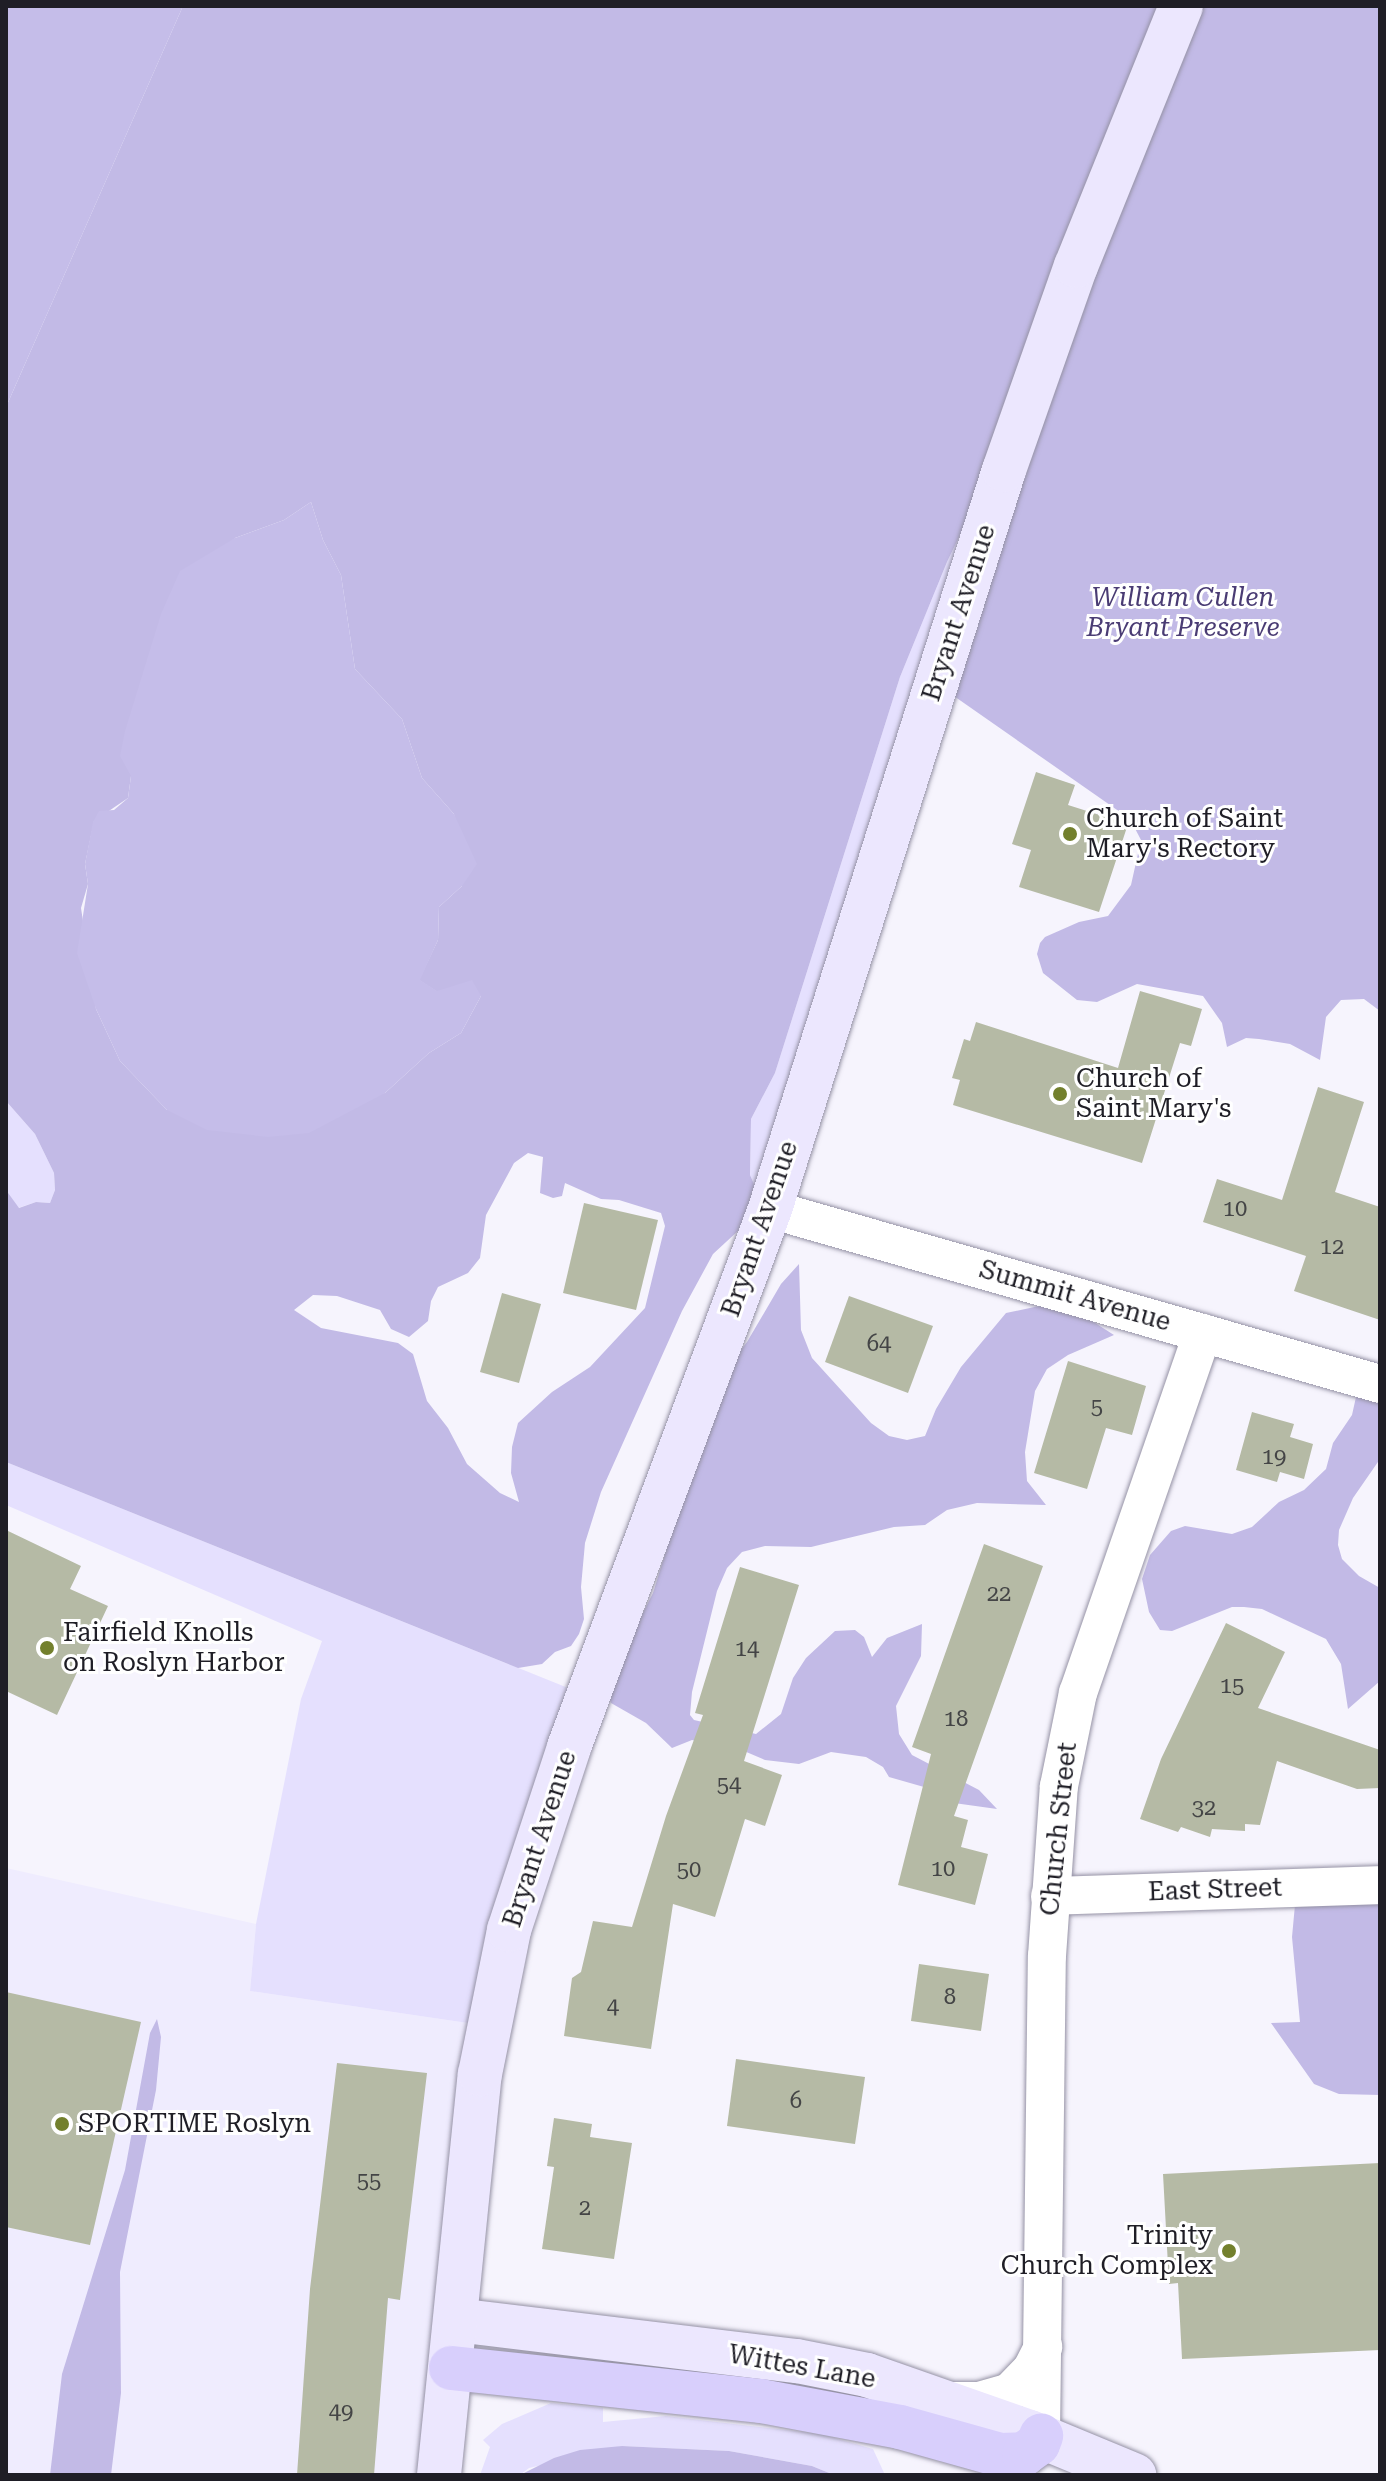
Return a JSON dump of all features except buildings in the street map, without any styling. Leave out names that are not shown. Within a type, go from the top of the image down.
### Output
[{"type":"main road","name":"Bryant Avenue","points":[[439,2475],[481,2064],[509,1930],[569,1747],[770,1209],[1004,470],[1076,266],[1181,6]]},
{"type":"main road","name":"Wittes Lane","points":[[456,2320],[797,2361],[867,2375],[1041,2436],[1134,2475]]},
{"type":"main road","points":[[451,2368],[761,2401],[900,2427],[1000,2455],[1024,2454],[1038,2444],[1041,2436]]},
{"type":"main road","points":[[900,2427],[921,2450],[932,2475]]},
{"type":"street","name":"Summit Avenue","points":[[770,1209],[1380,1384]]},
{"type":"street","name":"Church Street","points":[[1041,2436],[1050,1896],[1059,1786],[1078,1693],[1203,1333]]},
{"type":"street","name":"East Street","points":[[1050,1896],[1380,1885]]},
{"type":"street","points":[[947,2401],[979,2401],[1010,2392],[1032,2369],[1043,2347]]},
{"type":"shaded area","points":[[6,6],[183,6],[6,407]]},
{"type":"shaded area","points":[[993,466],[764,1207],[750,1175],[751,1119],[775,1073],[900,677],[947,562]]},
{"type":"shaded area","points":[[311,502],[323,540],[341,575],[355,669],[402,719],[422,778],[454,814],[477,864],[462,886],[439,907],[438,940],[420,980],[437,991],[472,980],[481,996],[461,1033],[429,1053],[385,1093],[309,1133],[268,1137],[207,1130],[167,1110],[120,1061],[96,1009],[77,953],[88,884],[85,864],[93,822],[99,811],[114,810],[128,798],[131,776],[120,756],[125,731],[161,614],[180,571],[235,538],[284,520]]},
{"type":"shaded area","points":[[6,1101],[35,1134],[54,1173],[55,1190],[50,1203],[36,1202],[18,1208],[6,1190]]},
{"type":"shaded area","points":[[6,1462],[588,1696],[488,2026],[250,1991],[256,1924],[301,1699],[322,1641],[6,1505]]},
{"type":"shaded area","points":[[6,1868],[256,1924],[250,1991],[488,2026],[440,2475],[6,2475]]},
{"type":"shaded area","points":[[551,2403],[603,2408],[603,2422],[666,2416],[821,2434],[873,2449],[885,2475],[834,2475],[812,2466],[729,2451],[622,2446],[529,2468],[520,2475],[480,2475],[490,2447],[483,2440],[502,2424]]},
{"type":"green space","name":"William Cullen Bryant Preserve","points":[[183,6],[1380,6],[1380,1011],[1364,999],[1341,1000],[1326,1017],[1320,1060],[1290,1044],[1259,1039],[1246,1038],[1227,1047],[1222,1023],[1203,996],[1137,984],[1097,1002],[1077,1000],[1043,973],[1037,954],[1040,943],[1045,937],[1079,922],[1108,916],[1131,885],[1141,840],[1130,819],[951,694],[990,473],[947,562],[900,677],[775,1073],[751,1119],[750,1175],[764,1207],[713,1254],[682,1311],[601,1492],[585,1543],[581,1587],[584,1619],[571,1646],[555,1652],[542,1664],[518,1668],[6,1462],[6,1190],[19,1208],[36,1202],[50,1203],[55,1190],[54,1173],[35,1134],[6,1101],[6,407]],"holes":[[[311,502],[323,540],[341,575],[355,669],[402,719],[422,778],[454,814],[462,886],[439,907],[438,940],[419,980],[436,991],[481,996],[461,1033],[429,1053],[385,1093],[167,1110],[120,1061],[96,1009],[81,908],[88,884],[85,864],[94,821],[128,798],[131,776],[235,538],[284,520]],[[528,1153],[543,1157],[540,1193],[553,1198],[562,1196],[565,1183],[601,1199],[619,1200],[661,1213],[665,1226],[645,1308],[590,1367],[552,1392],[518,1423],[512,1447],[511,1473],[519,1502],[500,1493],[467,1464],[448,1428],[427,1401],[413,1354],[398,1343],[321,1328],[294,1310],[313,1295],[337,1296],[380,1310],[391,1329],[409,1337],[428,1321],[431,1301],[438,1287],[468,1273],[480,1258],[486,1215],[514,1163]]]},
{"type":"green space","points":[[799,1264],[801,1330],[812,1358],[871,1423],[889,1436],[907,1440],[925,1436],[936,1409],[961,1367],[1006,1313],[1039,1306],[1081,1314],[1114,1335],[1068,1355],[1047,1369],[1035,1391],[1025,1452],[1027,1481],[1046,1505],[977,1503],[947,1510],[925,1525],[894,1527],[811,1547],[765,1546],[742,1552],[727,1568],[717,1591],[692,1692],[690,1715],[694,1720],[756,1734],[781,1714],[793,1678],[806,1658],[835,1631],[855,1630],[864,1637],[872,1657],[887,1638],[922,1624],[921,1656],[896,1706],[899,1734],[912,1755],[979,1790],[997,1809],[954,1803],[931,1789],[889,1777],[883,1767],[866,1757],[831,1752],[799,1764],[765,1760],[744,1751],[692,1740],[672,1748],[646,1723],[611,1703],[608,1694],[628,1642],[653,1593],[719,1378],[747,1342],[781,1284]]},
{"type":"green space","points":[[1374,1361],[1380,1367],[1380,1459],[1353,1498],[1339,1530],[1338,1545],[1342,1559],[1359,1576],[1380,1588],[1380,1681],[1348,1709],[1341,1664],[1326,1639],[1262,1609],[1244,1607],[1232,1607],[1172,1631],[1160,1630],[1149,1612],[1142,1579],[1150,1555],[1171,1531],[1185,1526],[1232,1534],[1252,1527],[1279,1502],[1304,1490],[1326,1469],[1333,1443],[1352,1415],[1360,1379]]},
{"type":"green space","points":[[1380,1883],[1380,2095],[1339,2094],[1314,2084],[1271,2023],[1300,2022],[1292,1937],[1296,1894]]},
{"type":"green space","points":[[157,2019],[161,2037],[156,2090],[120,2272],[121,2393],[111,2475],[50,2475],[62,2374],[125,2170],[150,2033]]},
{"type":"green space","points":[[622,2446],[729,2451],[812,2466],[834,2475],[520,2475],[554,2458],[580,2450]]},
{"type":"place","name":"Church of Saint Mary's Rectory","points":[[1070,834]]},
{"type":"place","name":"Church of Saint Mary's","points":[[1060,1094]]},
{"type":"place","name":"Fairfield Knolls on Roslyn Harbor","points":[[47,1648]]},
{"type":"place","name":"SPORTIME Roslyn","points":[[62,2124]]},
{"type":"place","name":"Trinity Church Complex","points":[[1229,2251]]}]
